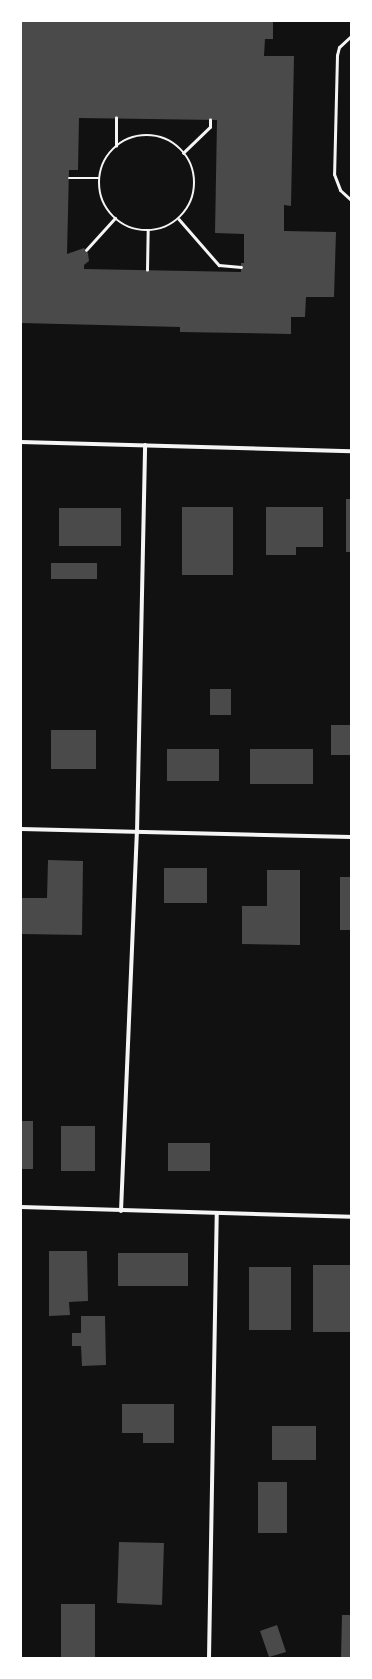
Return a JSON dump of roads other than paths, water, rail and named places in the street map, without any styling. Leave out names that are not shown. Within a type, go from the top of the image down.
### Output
[{"type":"street","points":[[21,442],[351,451]]},
{"type":"street","points":[[121,1211],[137,833],[145,445]]},
{"type":"street","points":[[21,828],[137,833],[351,837]]},
{"type":"street","points":[[21,1207],[351,1217]]},
{"type":"street","points":[[209,1658],[217,1213]]},
{"type":"lane","points":[[351,36],[339,47],[337,55],[334,174],[340,190],[351,200]]}]
